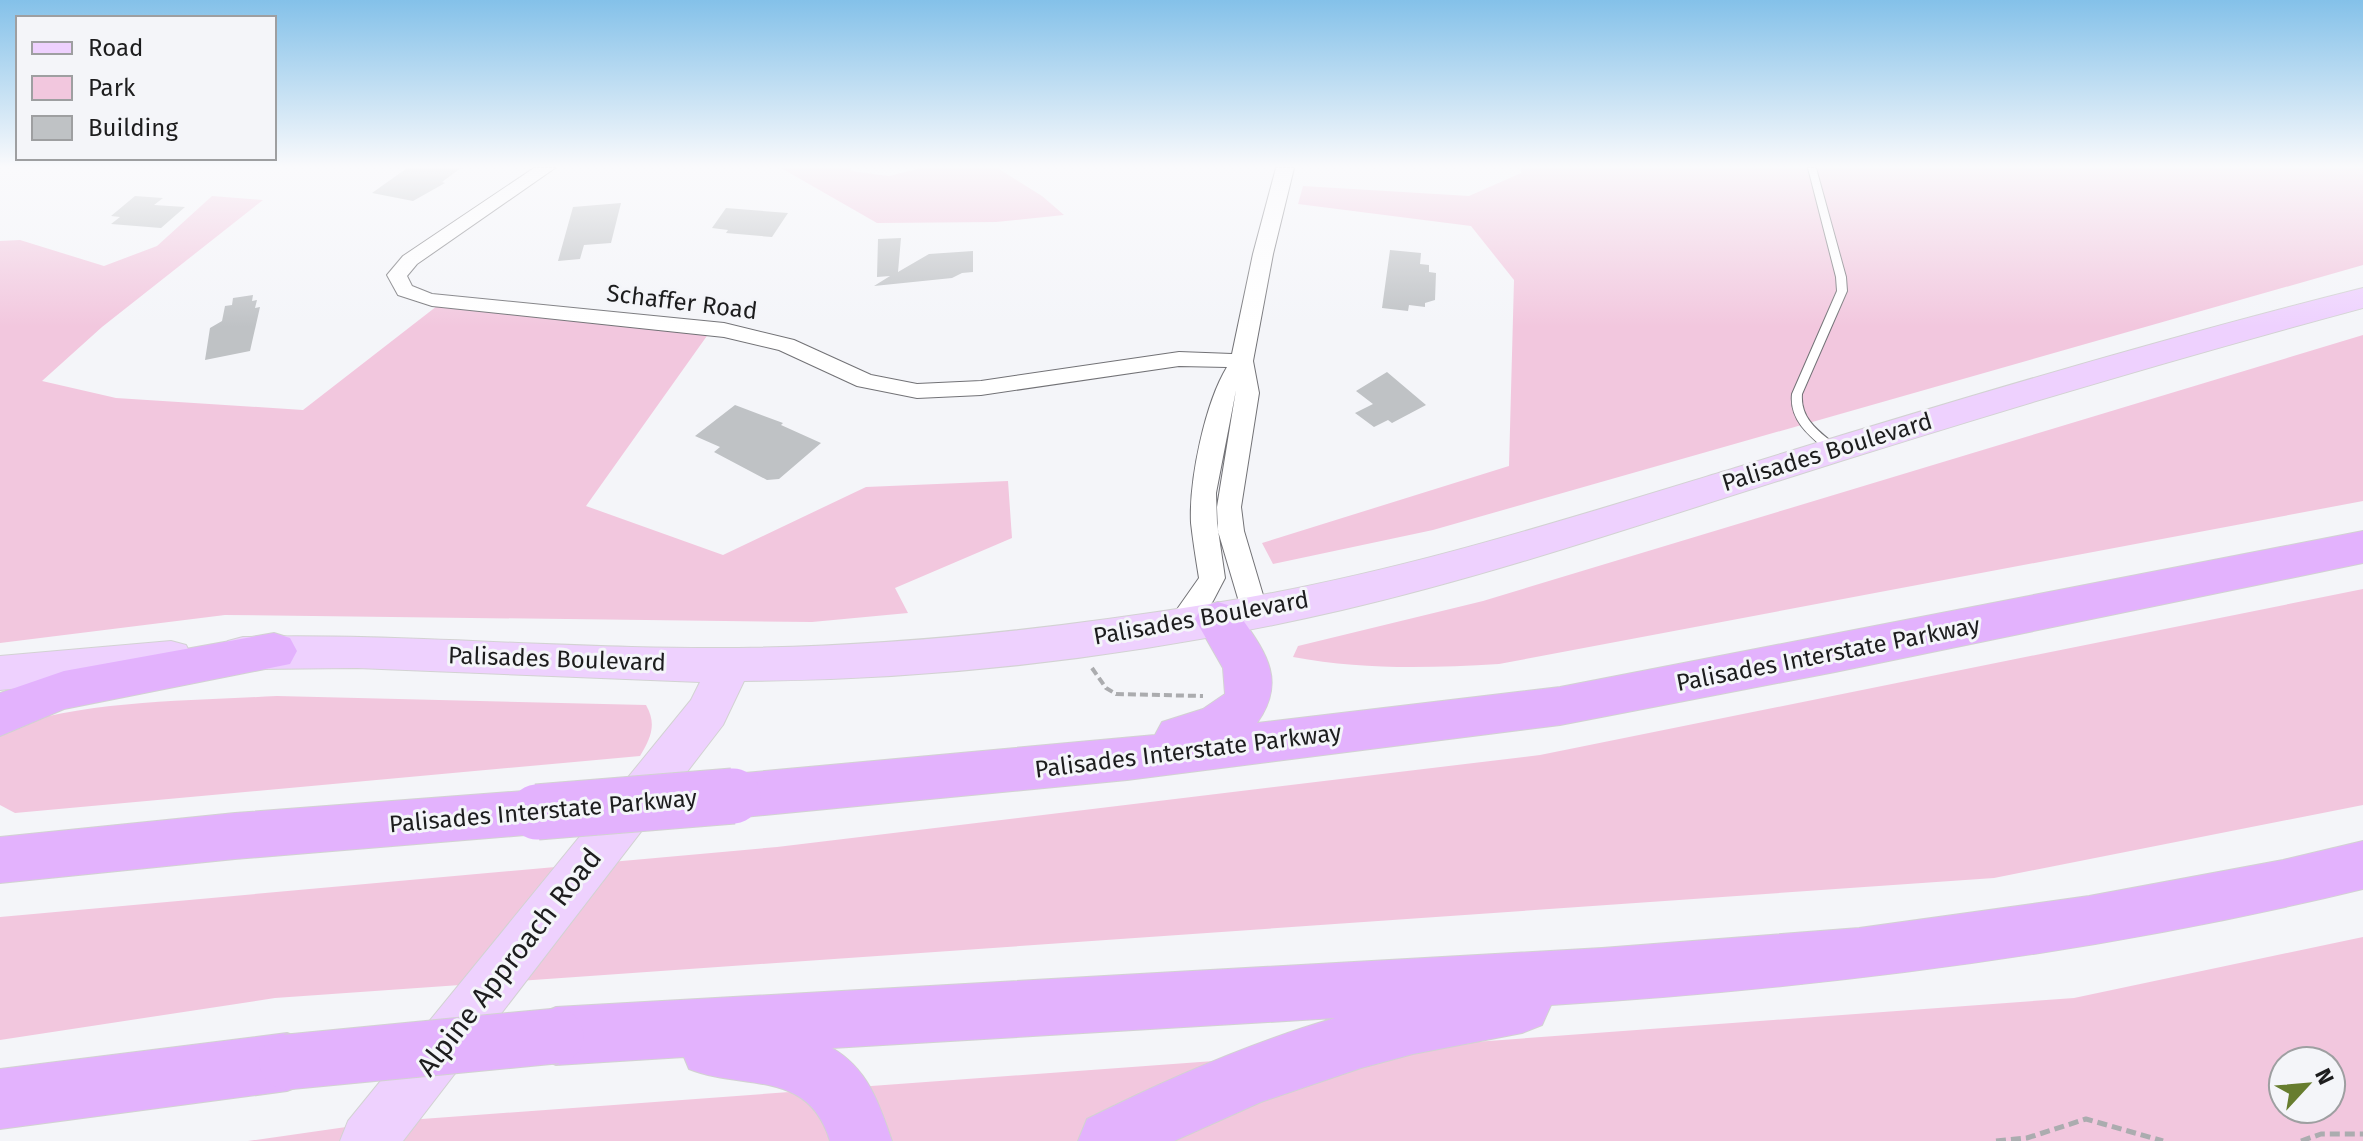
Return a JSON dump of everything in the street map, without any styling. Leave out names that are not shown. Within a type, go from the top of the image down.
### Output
[{"type":"highway","name":"Palisades Interstate Parkway","points":[[0,860],[335,828],[934,779],[1202,751],[1560,706],[2363,547]]},
{"type":"highway","points":[[934,779],[1207,730],[1234,716],[1249,695],[1250,680],[1245,664],[1218,619]]},
{"type":"highway","points":[[0,716],[31,700],[64,690],[274,651]]},
{"type":"highway","points":[[0,835],[335,828]]},
{"type":"highway","points":[[1109,1141],[1174,1108],[1264,1069],[1396,1028],[1505,1007],[2089,921],[2283,884],[2363,865]]},
{"type":"highway","points":[[0,1099],[287,1062],[556,1036],[1586,976],[1859,954]]},
{"type":"highway","points":[[556,1036],[746,1051],[800,1063],[825,1077],[844,1096],[852,1110],[861,1141]]},
{"type":"main road","name":"Palisades Boulevard","points":[[0,673],[144,659],[274,651],[364,651],[730,665],[877,659],[1085,638],[1218,619],[1501,552],[2052,383],[2363,298]]},
{"type":"main road","name":"Alpine Approach Road","points":[[368,1141],[707,712],[730,665]]},
{"type":"street","name":"Schaffer Road","points":[[467,221],[410,260],[397,275],[398,284],[405,292],[432,300],[745,334],[795,349],[865,381],[917,391],[981,388],[1179,359],[1242,361]]},
{"type":"street","points":[[1218,619],[1234,543],[1229,507],[1233,408],[1224,391],[1242,361],[1271,221]]},
{"type":"street","points":[[1218,619],[1204,594],[1212,578],[1204,523],[1204,493],[1233,408]]},
{"type":"lane","points":[[1826,221],[1842,291],[1795,405],[1799,417],[1834,450]]},
{"type":"path","points":[[1085,638],[1093,669],[1106,688],[1116,694],[1142,697],[1249,695]]},
{"type":"path","points":[[1996,1141],[2027,1138],[2086,1119],[2163,1141]]},
{"type":"path","points":[[2301,1141],[2321,1134],[2363,1134]]},
{"type":"green space","points":[[184,221],[236,221],[102,327],[42,381],[116,398],[303,410],[437,306],[709,333],[586,506],[723,555],[866,487],[1008,481],[1012,538],[895,588],[908,613],[812,622],[225,615],[0,643],[0,241],[20,240],[104,266],[157,246]]},
{"type":"green space","points":[[874,221],[1003,221],[996,222]]},
{"type":"green space","points":[[1434,221],[2363,221],[2363,265],[1433,530],[1273,564],[1262,543],[1509,466],[1514,280],[1471,226]]},
{"type":"green space","points":[[2363,335],[2363,501],[1499,664],[1396,667],[1293,657],[1298,646],[1483,601]]},
{"type":"green space","points":[[2363,589],[2363,805],[1994,878],[275,998],[0,1040],[0,917],[777,847],[1540,755]]},
{"type":"green space","points":[[277,696],[646,705],[652,725],[650,737],[640,756],[15,813],[0,805],[0,729],[33,719],[102,707]]},
{"type":"green space","points":[[2363,937],[2363,1141],[248,1141],[381,1122],[2074,998]]},
{"type":"building","points":[[115,221],[169,221],[161,228],[111,224]]},
{"type":"building","points":[[569,221],[616,221],[611,243],[584,245],[580,259],[558,261]]},
{"type":"building","points":[[717,221],[783,221],[772,237],[726,233],[728,230],[712,228]]},
{"type":"building","points":[[901,238],[898,272],[929,254],[973,251],[973,272],[952,278],[874,286],[890,276],[877,277],[878,239]]},
{"type":"building","points":[[1390,250],[1421,253],[1420,264],[1429,265],[1429,272],[1436,273],[1435,300],[1425,303],[1425,307],[1409,305],[1408,311],[1382,308]]},
{"type":"building","points":[[253,295],[252,301],[257,300],[255,308],[260,307],[250,351],[205,360],[210,328],[222,321],[225,306],[232,305],[233,298]]},
{"type":"building","points":[[1387,372],[1426,405],[1392,423],[1388,420],[1374,427],[1355,413],[1373,404],[1356,391]]},
{"type":"building","points":[[735,405],[783,423],[781,425],[821,443],[779,479],[767,480],[714,452],[720,447],[695,436]]}]
